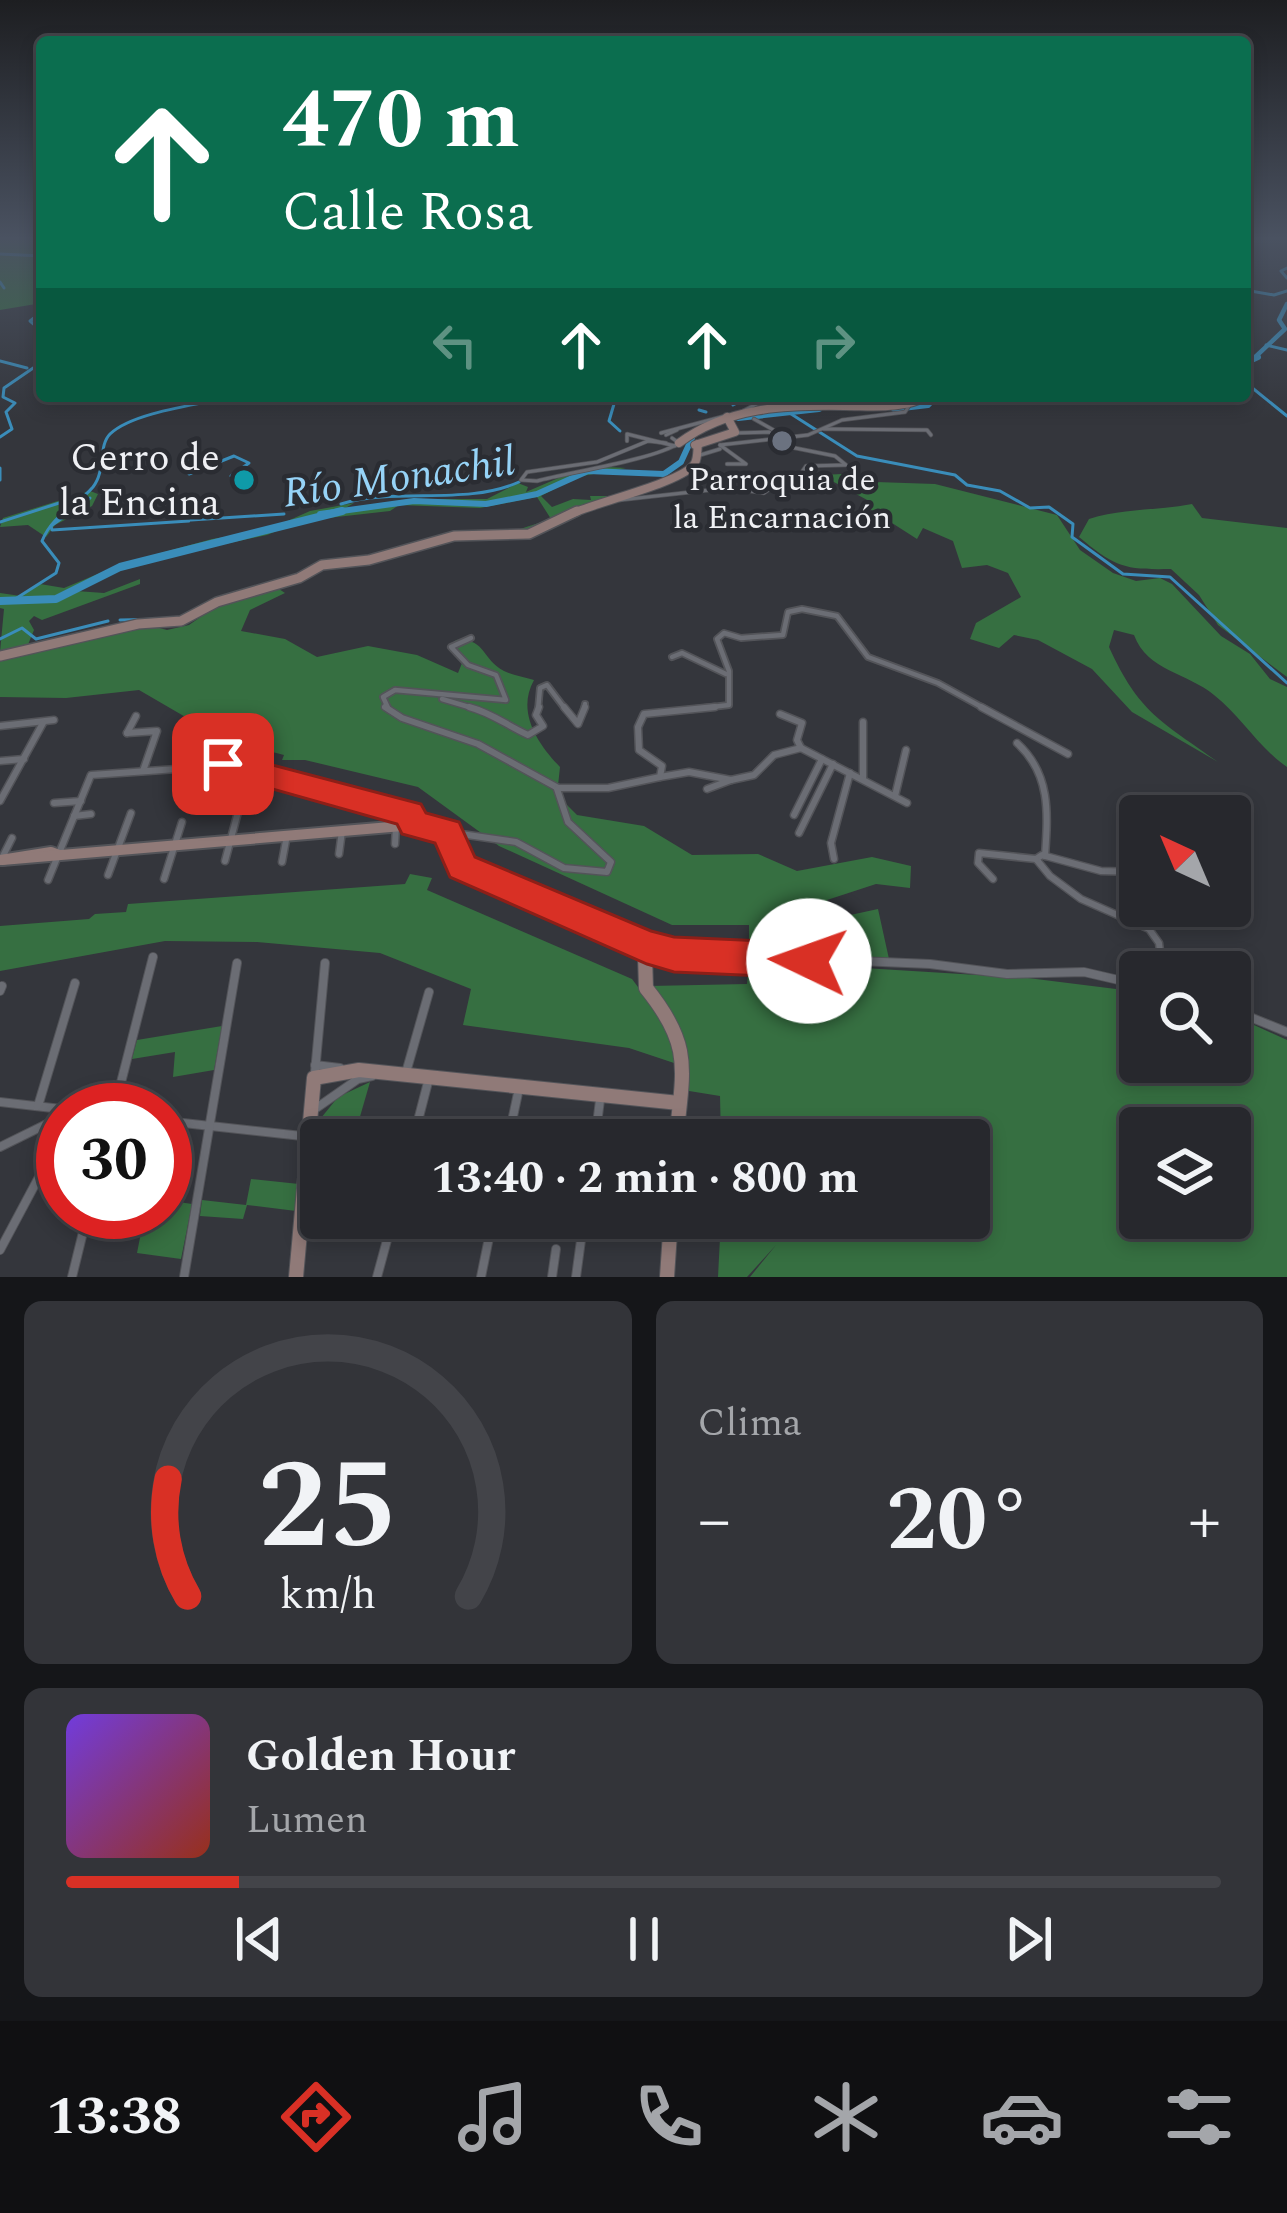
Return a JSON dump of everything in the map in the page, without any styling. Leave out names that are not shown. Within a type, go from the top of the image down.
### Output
[{"type":"street","points":[[687,445],[753,402]]},
{"type":"street","points":[[813,402],[815,406]]},
{"type":"street","points":[[897,402],[899,406]]},
{"type":"street","points":[[687,445],[679,430],[697,423],[815,406],[911,404]]},
{"type":"street","points":[[821,430],[842,420],[911,404]]},
{"type":"street","points":[[728,442],[732,417]]},
{"type":"street","points":[[754,419],[779,436]]},
{"type":"street","points":[[620,500],[649,484],[685,474],[687,445],[697,423]]},
{"type":"street","points":[[745,443],[687,445],[648,441],[595,463],[562,460],[525,470],[521,480],[537,481],[616,458],[665,452],[687,445],[712,436],[745,443],[821,430],[903,434],[928,430],[931,435]]},
{"type":"street","points":[[0,656],[133,625],[181,621],[217,602],[299,578],[322,565],[364,561],[454,536],[523,536],[585,507],[620,500],[717,487],[764,493],[778,483],[797,479],[806,466],[846,465],[835,456],[790,448],[793,441],[769,432],[728,442]]},
{"type":"street","points":[[752,434],[755,441]]},
{"type":"street","points":[[627,438],[650,436],[666,443]]},
{"type":"street","points":[[712,436],[728,442],[746,464],[727,464]]},
{"type":"street","points":[[660,778],[662,766],[639,750],[638,727],[644,714],[729,705],[732,689],[720,635],[782,635],[788,612],[837,616],[863,654],[920,675],[1068,754]]},
{"type":"street","points":[[470,638],[453,643],[452,650],[476,669],[496,675],[506,700],[395,690],[382,702],[392,713],[478,744],[558,788],[608,788],[689,772],[731,780]]},
{"type":"street","points":[[672,657],[682,653],[726,674]]},
{"type":"street","points":[[425,694],[495,714],[503,724],[528,735],[543,726],[536,715],[542,702],[540,688],[549,687],[578,724],[584,721],[585,704]]},
{"type":"street","points":[[780,714],[802,723],[797,740],[801,748],[907,803]]},
{"type":"street","points":[[136,716],[128,733],[157,731],[143,771]]},
{"type":"street","points":[[0,726],[54,720]]},
{"type":"street","points":[[863,722],[863,779]]},
{"type":"street","points":[[0,801],[43,723]]},
{"type":"street","points":[[1017,743],[1038,766],[1048,790],[1041,858],[1048,874],[1089,903],[1150,929],[1161,951]]},
{"type":"street","points":[[707,789],[754,775],[774,755],[801,748]]},
{"type":"street","points":[[895,796],[906,750]]},
{"type":"street","points":[[210,789],[218,752]]},
{"type":"street","points":[[0,761],[24,759]]},
{"type":"street","points":[[794,815],[822,759]]},
{"type":"street","points":[[799,833],[833,764]]},
{"type":"street","points":[[49,880],[92,775],[234,765],[410,814],[414,825]]},
{"type":"street","points":[[834,859],[831,843],[850,773]]},
{"type":"street","points":[[12,838],[0,861],[414,825],[516,842],[564,868],[607,872],[611,862],[578,834],[560,805],[558,788]]},
{"type":"street","points":[[54,803],[80,801]]},
{"type":"street","points":[[225,861],[238,812]]},
{"type":"street","points":[[108,875],[131,813]]},
{"type":"street","points":[[74,816],[91,814]]},
{"type":"street","points":[[164,879],[182,822]]},
{"type":"street","points":[[395,844],[396,826]]},
{"type":"street","points":[[339,854],[342,831]]},
{"type":"street","points":[[448,832],[462,867],[647,947],[674,954],[930,964],[1007,974],[1070,971],[1119,980]]},
{"type":"street","points":[[282,862],[287,835]]},
{"type":"street","points":[[993,879],[978,863],[979,853],[1119,871]]},
{"type":"street","points":[[647,947],[639,974],[676,1029],[681,1060],[678,1119]]},
{"type":"street","points":[[121,1083],[153,957]]},
{"type":"street","points":[[184,1277],[237,962]]},
{"type":"street","points":[[310,1119],[325,963]]},
{"type":"street","points":[[45,1083],[75,983]]},
{"type":"street","points":[[405,1074],[429,992]]},
{"type":"street","points":[[1251,1017],[1287,1032]]},
{"type":"street","points":[[315,1071],[405,1074],[679,1103]]},
{"type":"street","points":[[311,1113],[358,1079],[387,1073]]},
{"type":"street","points":[[419,1119],[430,1077]]},
{"type":"street","points":[[512,1119],[519,1086]]},
{"type":"street","points":[[598,1119],[601,1095]]},
{"type":"street","points":[[0,1102],[36,1106]]},
{"type":"street","points":[[192,1124],[300,1136]]},
{"type":"street","points":[[0,1147],[36,1129]]},
{"type":"street","points":[[0,1250],[36,1187]]},
{"type":"street","points":[[296,1277],[300,1234]]},
{"type":"street","points":[[72,1277],[81,1239]]},
{"type":"street","points":[[377,1277],[387,1239]]},
{"type":"street","points":[[481,1277],[489,1239]]},
{"type":"street","points":[[576,1277],[581,1239]]},
{"type":"street","points":[[667,1277],[670,1239]]},
{"type":"street","points":[[552,1277],[556,1249]]},
{"type":"green space","points":[[0,299],[36,299],[36,304],[0,310]]},
{"type":"green space","points":[[626,468],[577,477],[541,496],[552,507],[573,499],[611,496],[553,517],[553,519],[535,530],[517,530],[551,519],[537,497],[480,508],[399,505],[390,511],[301,521],[267,535],[137,563],[76,591],[104,593],[140,579],[140,584],[42,620],[34,616],[29,621],[34,630],[27,647],[0,652],[4,609],[0,608],[0,593],[21,596],[40,584],[64,588],[124,563],[212,539],[265,531],[310,511],[412,499],[487,499],[518,483],[528,487],[526,492],[570,473]]},
{"type":"green space","points":[[842,474],[876,482],[935,484],[1057,515],[1080,550],[1113,573],[1136,581],[1160,578],[1172,584],[1221,636],[1250,654],[1270,679],[1287,687],[1287,767],[1214,695],[1158,664],[1134,635],[1114,630],[1109,647],[1131,687],[1153,714],[1218,762],[1132,712],[1092,669],[1038,640],[1014,635],[999,648],[970,639],[976,623],[1021,597],[1008,573],[987,565],[962,568],[953,541],[923,528],[917,539],[867,507],[869,501],[821,475]]},
{"type":"green space","points":[[90,491],[98,494],[92,506],[55,525],[46,537],[28,525],[0,527],[3,518]]},
{"type":"green space","points":[[1192,504],[1202,518],[1287,528],[1287,677],[1218,625],[1199,595],[1171,569],[1121,565],[1079,537],[1089,519]]},
{"type":"green space","points":[[273,585],[285,593],[250,610],[241,631],[285,639],[317,657],[368,646],[417,655],[458,673],[462,663],[450,648],[456,640],[466,640],[504,671],[534,680],[527,704],[532,727],[560,767],[557,795],[577,815],[644,826],[692,855],[758,854],[797,871],[872,857],[911,866],[910,888],[876,884],[827,900],[841,917],[878,909],[889,959],[749,951],[749,925],[672,925],[499,846],[418,787],[305,760],[282,760],[284,755],[225,740],[139,690],[66,698],[0,697],[0,659],[148,625],[167,630],[189,625],[219,604]]},
{"type":"green space","points":[[410,874],[432,878],[427,890],[632,979],[668,1027],[677,1064],[629,1048],[463,1025],[471,989],[380,953],[257,942],[165,941],[0,971],[0,926],[89,919],[95,914],[126,912],[128,904],[405,884]]},
{"type":"green space","points":[[749,961],[1028,978],[1119,989],[1119,1083],[1251,1083],[1251,1024],[1287,1040],[1287,1277],[750,1277],[776,1245],[747,1277],[718,1277],[720,1239],[990,1239],[990,1119],[721,1119],[720,1096],[683,1090],[675,1020],[649,986],[747,984]]},
{"type":"green space","points":[[222,1026],[214,1070],[173,1077],[175,1052],[132,1059],[137,1040]]},
{"type":"green space","points":[[370,1082],[359,1119],[320,1119],[338,1097]]},
{"type":"green space","points":[[251,1179],[299,1184],[296,1211],[247,1205],[243,1219],[200,1216],[202,1200],[246,1205]]},
{"type":"green space","points":[[140,1239],[185,1239],[181,1259],[137,1253]]},
{"type":"waterway","name":"Río Monachil","points":[[1252,360],[1285,329],[1279,320],[1287,304]]},
{"type":"waterway","points":[[36,316],[30,321],[36,326]]},
{"type":"waterway","points":[[1266,345],[1287,350]]},
{"type":"waterway","name":"Río Monachil","points":[[1252,360],[1258,357]]},
{"type":"waterway","points":[[0,361],[27,368]]},
{"type":"waterway","points":[[0,437],[12,429],[6,412],[15,403],[3,397],[4,388],[36,366]]},
{"type":"waterway","points":[[1251,387],[1287,416]]},
{"type":"waterway","points":[[52,525],[93,487],[110,434],[135,419],[209,402]]},
{"type":"waterway","points":[[607,402],[614,404],[609,421],[620,431]]},
{"type":"waterway","points":[[733,405],[739,402]]},
{"type":"waterway","name":"Río Monachil","points":[[894,409],[931,402]]},
{"type":"waterway","name":"Río Monachil","points":[[738,418],[819,409]]},
{"type":"waterway","points":[[699,410],[706,412]]},
{"type":"waterway","points":[[788,412],[857,456],[955,475],[967,485],[1000,491],[1030,508],[1049,507],[1073,524],[1072,537],[1123,574],[1170,577],[1287,683]]},
{"type":"waterway","name":"Río Monachil","points":[[320,514],[414,501],[486,504],[537,494],[588,471],[664,474],[681,462],[692,438]]},
{"type":"waterway","points":[[188,457],[184,467],[189,474],[234,456],[249,463],[231,476]]},
{"type":"waterway","points":[[481,465],[496,473]]},
{"type":"waterway","points":[[0,468],[0,480]]},
{"type":"waterway","points":[[341,504],[476,493],[519,482]]},
{"type":"waterway","points":[[0,522],[81,496]]},
{"type":"waterway","points":[[52,525],[90,498]]},
{"type":"waterway","name":"Río Monachil","points":[[0,601],[56,599],[120,567],[342,511]]},
{"type":"waterway","points":[[191,520],[284,514]]},
{"type":"waterway","points":[[51,526],[52,530],[189,521]]},
{"type":"waterway","points":[[12,601],[56,573],[59,563],[42,541],[51,526]]},
{"type":"waterway","points":[[120,620],[167,619]]},
{"type":"waterway","points":[[0,639],[22,628],[36,639],[108,621]]},
{"type":"place","name":"Parroquia de la Encarnación","points":[[782,441]]},
{"type":"place","name":"Cerro de la Encina","points":[[244,480]]},
{"type":"route","points":[[223,764],[410,814],[414,825],[448,832],[458,865],[647,947],[674,954],[809,961]]}]
